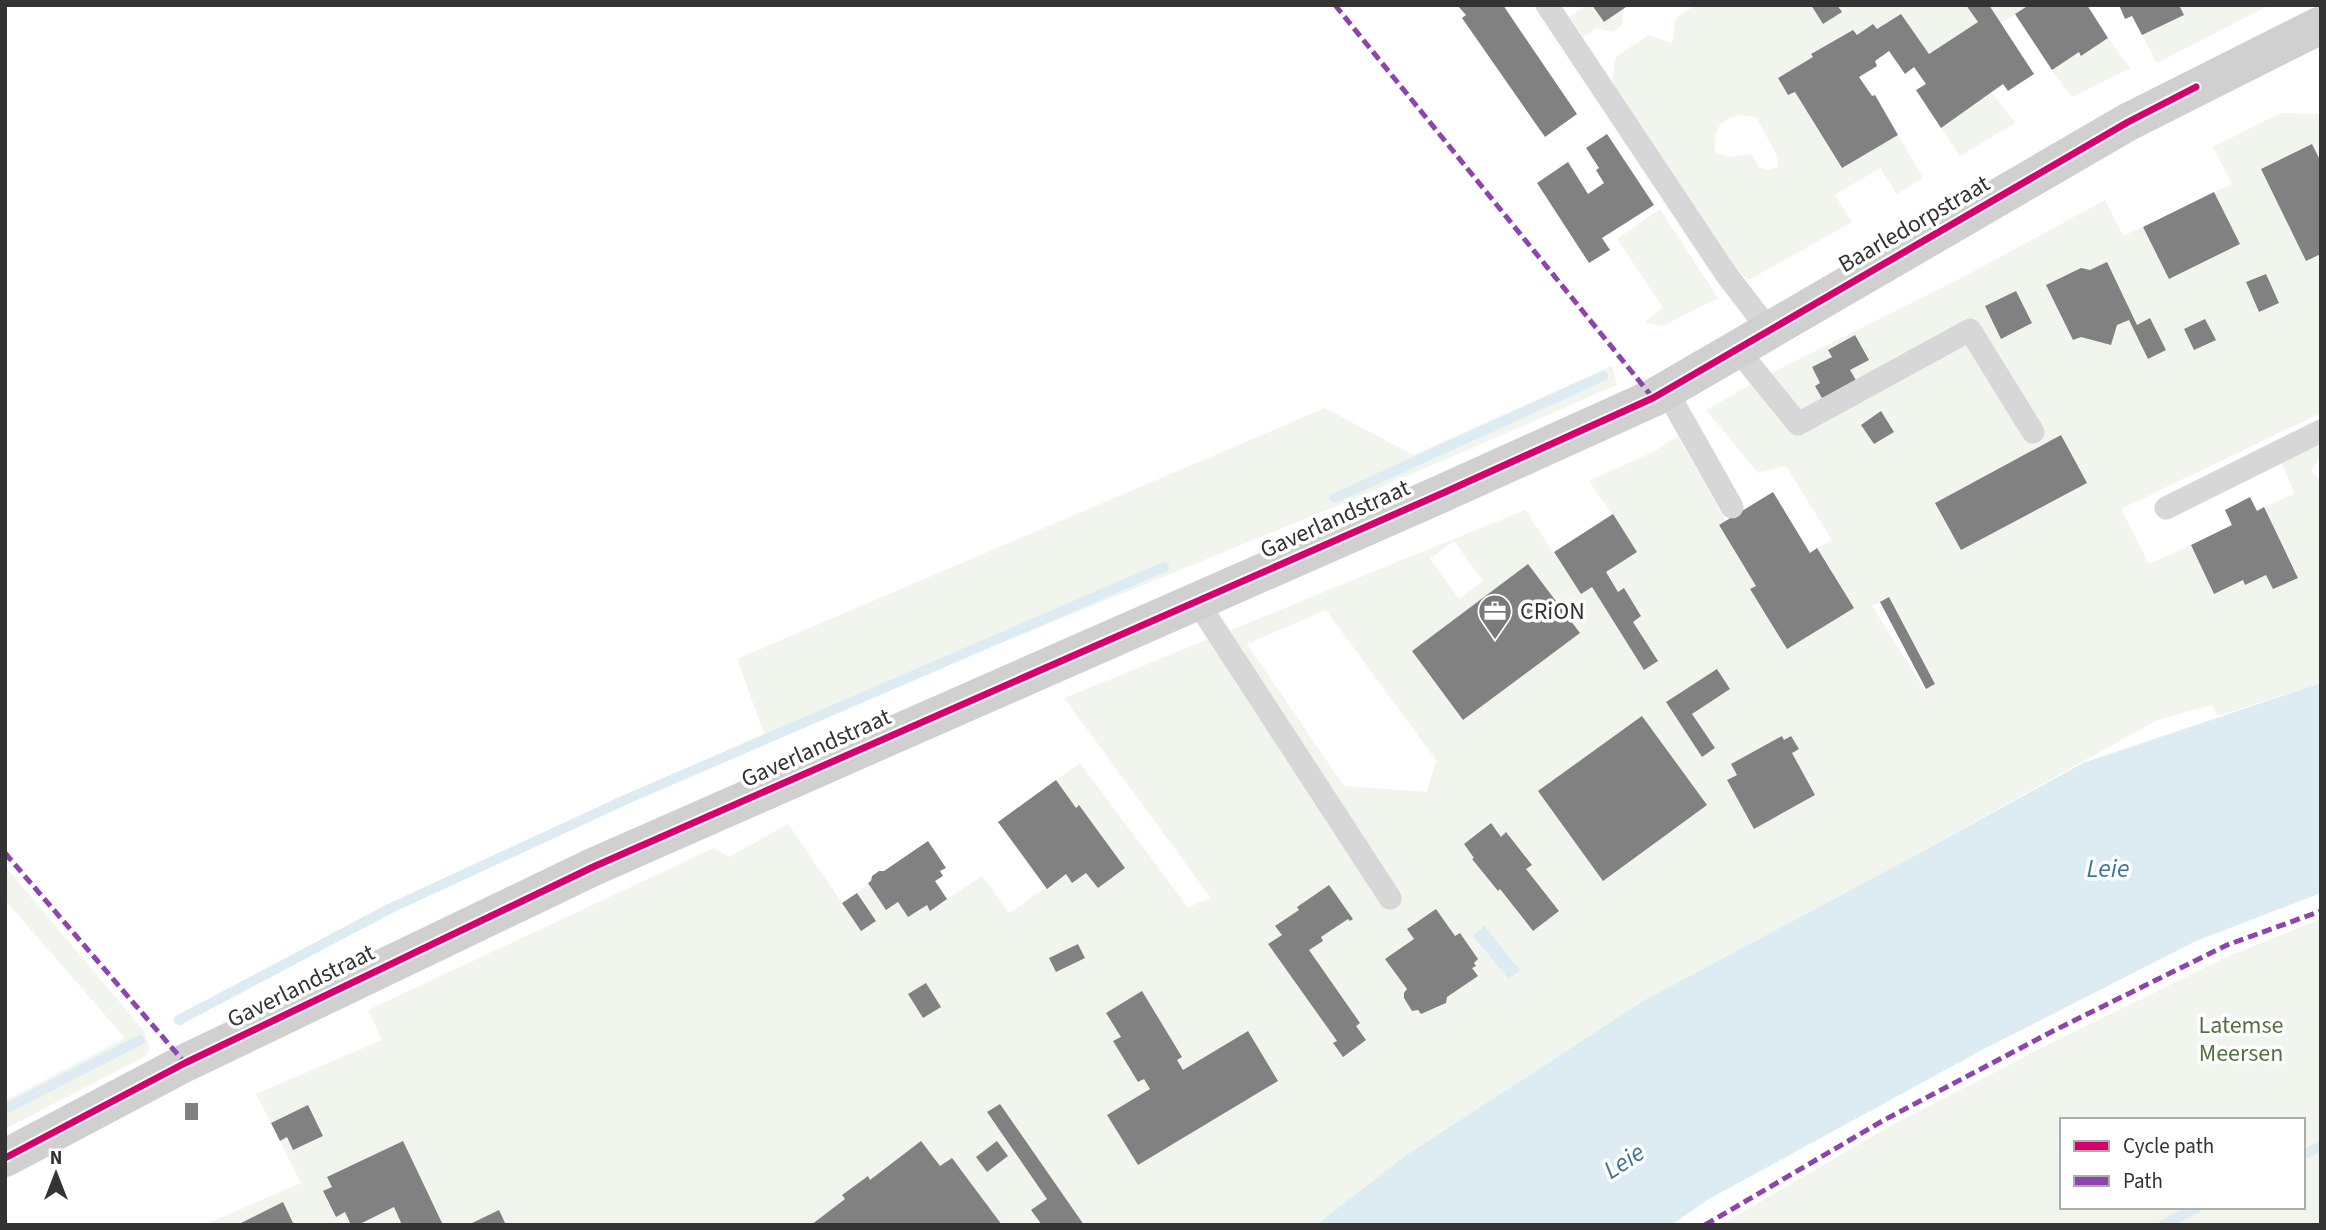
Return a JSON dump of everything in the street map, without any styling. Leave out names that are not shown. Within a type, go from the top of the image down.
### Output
[{"type":"main road","name":"Baarledorpstraat","points":[[1660,394],[2128,122],[2321,25]]},
{"type":"main road","name":"Gaverlandstraat","points":[[5,1158],[185,1063],[593,867],[1443,493],[1660,394]]},
{"type":"lane","points":[[1547,5],[1726,274],[1753,340],[1798,424],[1970,330],[2033,432]]},
{"type":"lane","points":[[1660,394],[1732,508]]},
{"type":"lane","points":[[2166,508],[2321,431]]},
{"type":"lane","points":[[1196,600],[1390,898]]},
{"type":"green space","points":[[1586,5],[1592,5],[1604,22],[1624,9],[1622,25],[1613,32],[1596,28],[1583,37],[1569,17]]},
{"type":"green space","points":[[1695,5],[1811,5],[1823,24],[1841,12],[1837,5],[1966,5],[1978,22],[1929,54],[1901,14],[1877,29],[1873,24],[1857,35],[1853,30],[1811,53],[1813,57],[1778,78],[1788,95],[1795,92],[1841,168],[1898,135],[1923,178],[1897,194],[1880,168],[1835,195],[1852,222],[1749,280],[1736,269],[1611,85],[1616,57],[1648,35],[1672,43],[1676,18]],"holes":[[[1741,115],[1756,117],[1778,157],[1778,167],[1768,170],[1759,167],[1751,154],[1729,157],[1715,152],[1715,138],[1722,123]]]},
{"type":"green space","points":[[1989,5],[2029,5],[2001,24]]},
{"type":"green space","points":[[2179,5],[2270,5],[2157,63],[2142,35],[2183,15]]},
{"type":"green space","points":[[2108,38],[2130,68],[2072,97],[2052,70],[2079,52],[2082,56]]},
{"type":"green space","points":[[1991,92],[2015,123],[1960,156],[1941,128]]},
{"type":"green space","points":[[2280,113],[2321,114],[2321,161],[2312,144],[2306,261],[2321,254],[2321,413],[2121,509],[2149,564],[2191,545],[2214,594],[2243,580],[2245,584],[2266,575],[2274,589],[2298,577],[2264,507],[2294,494],[2281,461],[2321,441],[2321,456],[2311,471],[2321,480],[2321,683],[2218,716],[2212,705],[2157,720],[1905,861],[1643,1001],[1405,1156],[1316,1225],[1084,1225],[999,1104],[987,1113],[1047,1199],[1031,1210],[1042,1225],[1002,1225],[951,1158],[940,1166],[870,1180],[867,1176],[842,1195],[845,1199],[811,1225],[506,1225],[498,1210],[471,1225],[442,1225],[402,1141],[328,1177],[332,1187],[323,1192],[335,1217],[345,1212],[351,1225],[294,1225],[283,1203],[237,1225],[204,1225],[301,1183],[280,1141],[287,1137],[294,1150],[323,1136],[308,1106],[271,1123],[256,1094],[382,1040],[368,1010],[714,848],[729,857],[788,824],[861,930],[876,921],[857,893],[868,883],[886,910],[898,902],[908,917],[927,905],[931,910],[982,876],[1009,913],[1066,874],[1072,883],[1086,873],[1098,888],[1125,868],[1079,805],[1076,808],[1056,780],[1080,763],[1188,907],[1211,898],[1064,698],[1525,510],[1581,593],[1592,587],[1644,669],[1633,622],[1641,616],[1624,589],[1618,592],[1606,572],[1637,552],[1589,481],[1653,452],[1678,436],[1726,521],[1719,526],[1756,586],[1750,590],[1787,649],[1817,548],[1832,540],[1786,466],[1758,473],[1706,410],[1771,373],[1967,275],[2105,200],[2123,236],[2143,227],[2170,279],[2240,244],[2214,192],[2232,184],[2213,147]],"holes":[[[2090,270],[2137,325],[2151,319],[2166,350],[2148,359],[2129,320],[2117,325],[2111,345],[2081,337],[2073,340],[2047,285]],[[2265,274],[2279,303],[2259,312],[2246,283]],[[2016,291],[2032,323],[2001,339],[1985,306]],[[2205,319],[2215,339],[2194,350],[2184,330]],[[1828,350],[1868,360],[1850,370],[1823,400],[1815,386],[1820,383],[1812,367],[1832,357]],[[2061,435],[2087,483],[1961,550],[1936,502]],[[1454,541],[1483,581],[1459,599],[1430,559]],[[1528,564],[1580,633],[1463,720],[1412,651]],[[1889,598],[1935,684],[1926,689],[1926,692],[1872,606]],[[1326,610],[1436,760],[1427,792],[1344,786],[1247,644]],[[1718,669],[1730,689],[1692,714],[1715,749],[1702,757],[1666,702]],[[1791,736],[1799,749],[1792,753],[1815,795],[1754,829],[1727,781]],[[1490,823],[1501,837],[1507,833],[1532,864],[1526,869],[1559,910],[1532,931],[1500,889],[1497,891],[1464,844]],[[1328,885],[1352,919],[1321,937],[1322,941],[1309,950],[1360,1023],[1356,1026],[1366,1040],[1343,1056],[1333,1044],[1337,1041],[1269,945],[1282,935],[1276,926]],[[1436,909],[1455,936],[1460,933],[1478,959],[1472,968],[1478,976],[1447,997],[1446,1003],[1436,1009],[1412,1011],[1404,998],[1407,989],[1386,959],[1414,939],[1408,929]],[[1078,944],[1085,958],[1056,971],[1050,958]],[[1106,1013],[1177,1060],[1183,1070],[1248,1031],[1277,1081],[1138,1165],[1107,1115],[1150,1089],[1144,1079],[1138,1082],[1114,1042],[1121,1037]]]},
{"type":"green space","points":[[1660,209],[1718,298],[1663,326],[1645,322],[1663,308],[1617,239]]},
{"type":"green space","points":[[1612,366],[1617,385],[1361,496],[766,739],[737,659],[1325,408],[1413,455]]},
{"type":"green space","points":[[5,866],[144,1031],[150,1047],[146,1056],[5,1129],[5,1101],[125,1038],[5,900]]},
{"type":"green space","name":"Latemse Meersen","points":[[2321,919],[2321,1225],[1720,1225],[1890,1126],[2231,955]]},
{"type":"green space","points":[[394,1207],[402,1225],[358,1225]]},
{"type":"water","name":"Leie","points":[[2321,683],[2321,893],[2196,941],[1982,1050],[1709,1199],[1671,1225],[1316,1225],[1405,1156],[1643,1001],[2083,763]]},
{"type":"water","points":[[1484,926],[1520,970],[1509,979],[1473,936]]},
{"type":"building","points":[[1457,5],[1503,5],[1577,114],[1545,137],[1462,18],[1466,15]]},
{"type":"building","points":[[1592,5],[1629,5],[1604,22]]},
{"type":"building","points":[[1811,5],[1837,5],[1842,12],[1823,24]]},
{"type":"building","points":[[1966,5],[1989,5],[2034,74],[2008,91],[2003,84],[1941,128],[1916,90],[1926,84],[1914,67],[1905,74],[1889,51],[1875,61],[1877,66],[1859,77],[1872,96],[1875,95],[1898,135],[1842,168],[1795,92],[1788,95],[1778,78],[1813,57],[1811,54],[1853,30],[1857,35],[1873,24],[1877,29],[1901,14],[1929,54],[1978,22]]},
{"type":"building","points":[[2029,5],[2087,5],[2108,38],[2081,56],[2079,52],[2052,70],[2015,14]]},
{"type":"building","points":[[2119,5],[2179,5],[2184,15],[2142,35],[2132,16],[2125,19]]},
{"type":"building","points":[[1607,134],[1654,205],[1602,238],[1610,250],[1589,263],[1537,183],[1568,162],[1588,194],[1604,183],[1596,170],[1599,168],[1586,148]]},
{"type":"building","points":[[2312,144],[2321,162],[2321,254],[2306,261],[2261,169]]},
{"type":"building","points":[[2214,192],[2240,244],[2169,279],[2143,227]]},
{"type":"building","points":[[2107,262],[2137,325],[2150,318],[2166,350],[2148,359],[2129,320],[2117,325],[2111,345],[2081,337],[2073,340],[2046,285],[2081,268],[2090,270]]},
{"type":"building","points":[[2266,274],[2279,303],[2259,312],[2246,282]]},
{"type":"building","points":[[2016,291],[2032,323],[2001,339],[1985,306]]},
{"type":"building","points":[[2205,319],[2216,340],[2194,350],[2184,329]]},
{"type":"building","points":[[1855,335],[1869,360],[1850,370],[1857,382],[1823,400],[1815,386],[1820,383],[1812,367],[1832,357],[1828,350]]},
{"type":"building","points":[[1881,411],[1894,432],[1874,444],[1861,425]]},
{"type":"building","points":[[2061,435],[2087,483],[1961,550],[1935,503]]},
{"type":"building","points":[[1773,492],[1810,553],[1817,548],[1854,608],[1787,649],[1750,589],[1756,586],[1719,525]]},
{"type":"building","points":[[2250,497],[2257,511],[2264,507],[2298,578],[2273,589],[2266,575],[2245,585],[2243,580],[2214,594],[2191,545],[2232,525],[2225,510]]},
{"type":"building","points":[[1613,514],[1637,552],[1606,572],[1618,592],[1624,588],[1641,616],[1633,622],[1658,661],[1644,670],[1592,587],[1581,594],[1554,552]]},
{"type":"building","points":[[1528,564],[1580,633],[1463,720],[1412,651]]},
{"type":"building","points":[[1889,597],[1935,684],[1926,689],[1880,602]]},
{"type":"building","points":[[1717,669],[1730,689],[1692,714],[1715,748],[1702,757],[1666,702]]},
{"type":"building","points":[[1642,716],[1707,805],[1603,881],[1538,791]]},
{"type":"building","points":[[1782,736],[1784,740],[1791,736],[1799,749],[1792,753],[1815,795],[1754,829],[1727,780],[1737,775],[1731,764]]},
{"type":"building","points":[[1056,780],[1076,808],[1079,805],[1125,868],[1098,888],[1086,873],[1072,883],[1066,874],[1047,889],[998,822]]},
{"type":"building","points":[[1491,823],[1501,837],[1506,832],[1532,865],[1526,869],[1559,911],[1533,931],[1472,859],[1474,858],[1464,844]]},
{"type":"building","points":[[928,841],[946,868],[940,871],[943,876],[935,881],[947,899],[930,911],[927,905],[908,917],[898,902],[886,910],[868,883],[872,876],[884,871]]},
{"type":"building","points":[[1329,885],[1353,919],[1348,919],[1321,937],[1323,941],[1309,950],[1360,1023],[1356,1026],[1366,1040],[1343,1057],[1333,1043],[1337,1041],[1268,944],[1282,935],[1275,926]]},
{"type":"building","points":[[857,893],[876,921],[861,931],[842,903]]},
{"type":"building","points":[[1436,909],[1455,936],[1460,933],[1478,959],[1474,963],[1476,966],[1472,968],[1478,976],[1447,997],[1446,1003],[1421,1014],[1418,1010],[1412,1011],[1404,998],[1407,989],[1385,959],[1414,939],[1407,929]]},
{"type":"building","points":[[1078,944],[1085,958],[1056,972],[1049,958]]},
{"type":"building","points":[[926,983],[941,1007],[923,1018],[908,994]]},
{"type":"building","points":[[1142,991],[1182,1057],[1177,1060],[1183,1070],[1248,1031],[1278,1081],[1138,1165],[1107,1115],[1150,1089],[1144,1079],[1138,1082],[1113,1041],[1121,1037],[1106,1013]]},
{"type":"building","points":[[185,1103],[198,1103],[198,1120],[185,1120]]},
{"type":"building","points":[[1000,1104],[1084,1225],[1042,1225],[1031,1210],[1047,1199],[987,1112]]},
{"type":"building","points":[[308,1105],[323,1136],[293,1150],[287,1137],[280,1141],[271,1123]]},
{"type":"building","points":[[403,1141],[443,1225],[402,1225],[394,1207],[358,1225],[351,1225],[345,1212],[336,1217],[323,1191],[332,1187],[327,1177]]},
{"type":"building","points":[[921,1141],[940,1166],[952,1158],[1002,1225],[811,1225],[845,1199],[842,1195],[868,1176],[870,1180]]},
{"type":"building","points":[[997,1141],[1008,1156],[987,1172],[976,1157]]},
{"type":"building","points":[[283,1202],[294,1225],[237,1225]]},
{"type":"building","points":[[499,1210],[506,1225],[468,1225]]},
{"type":"waterway","points":[[1335,498],[1603,376]]},
{"type":"waterway","points":[[179,1020],[389,909],[627,799],[1164,567]]},
{"type":"waterway","points":[[5,1109],[140,1040]]},
{"type":"waterway","points":[[2305,1154],[2321,1146]]},
{"type":"waterway","points":[[2163,1225],[2194,1209]]},
{"type":"marked path","points":[[1335,5],[1653,398]]},
{"type":"marked path","points":[[5,853],[185,1063]]},
{"type":"marked path","points":[[1705,1225],[1884,1120],[2053,1031],[2227,945],[2321,911]]},
{"type":"cycle path","points":[[5,1158],[185,1063],[593,867],[1653,398],[2128,122],[2196,87]]},
{"type":"place","name":"CRiON","points":[[1495,641]]}]
